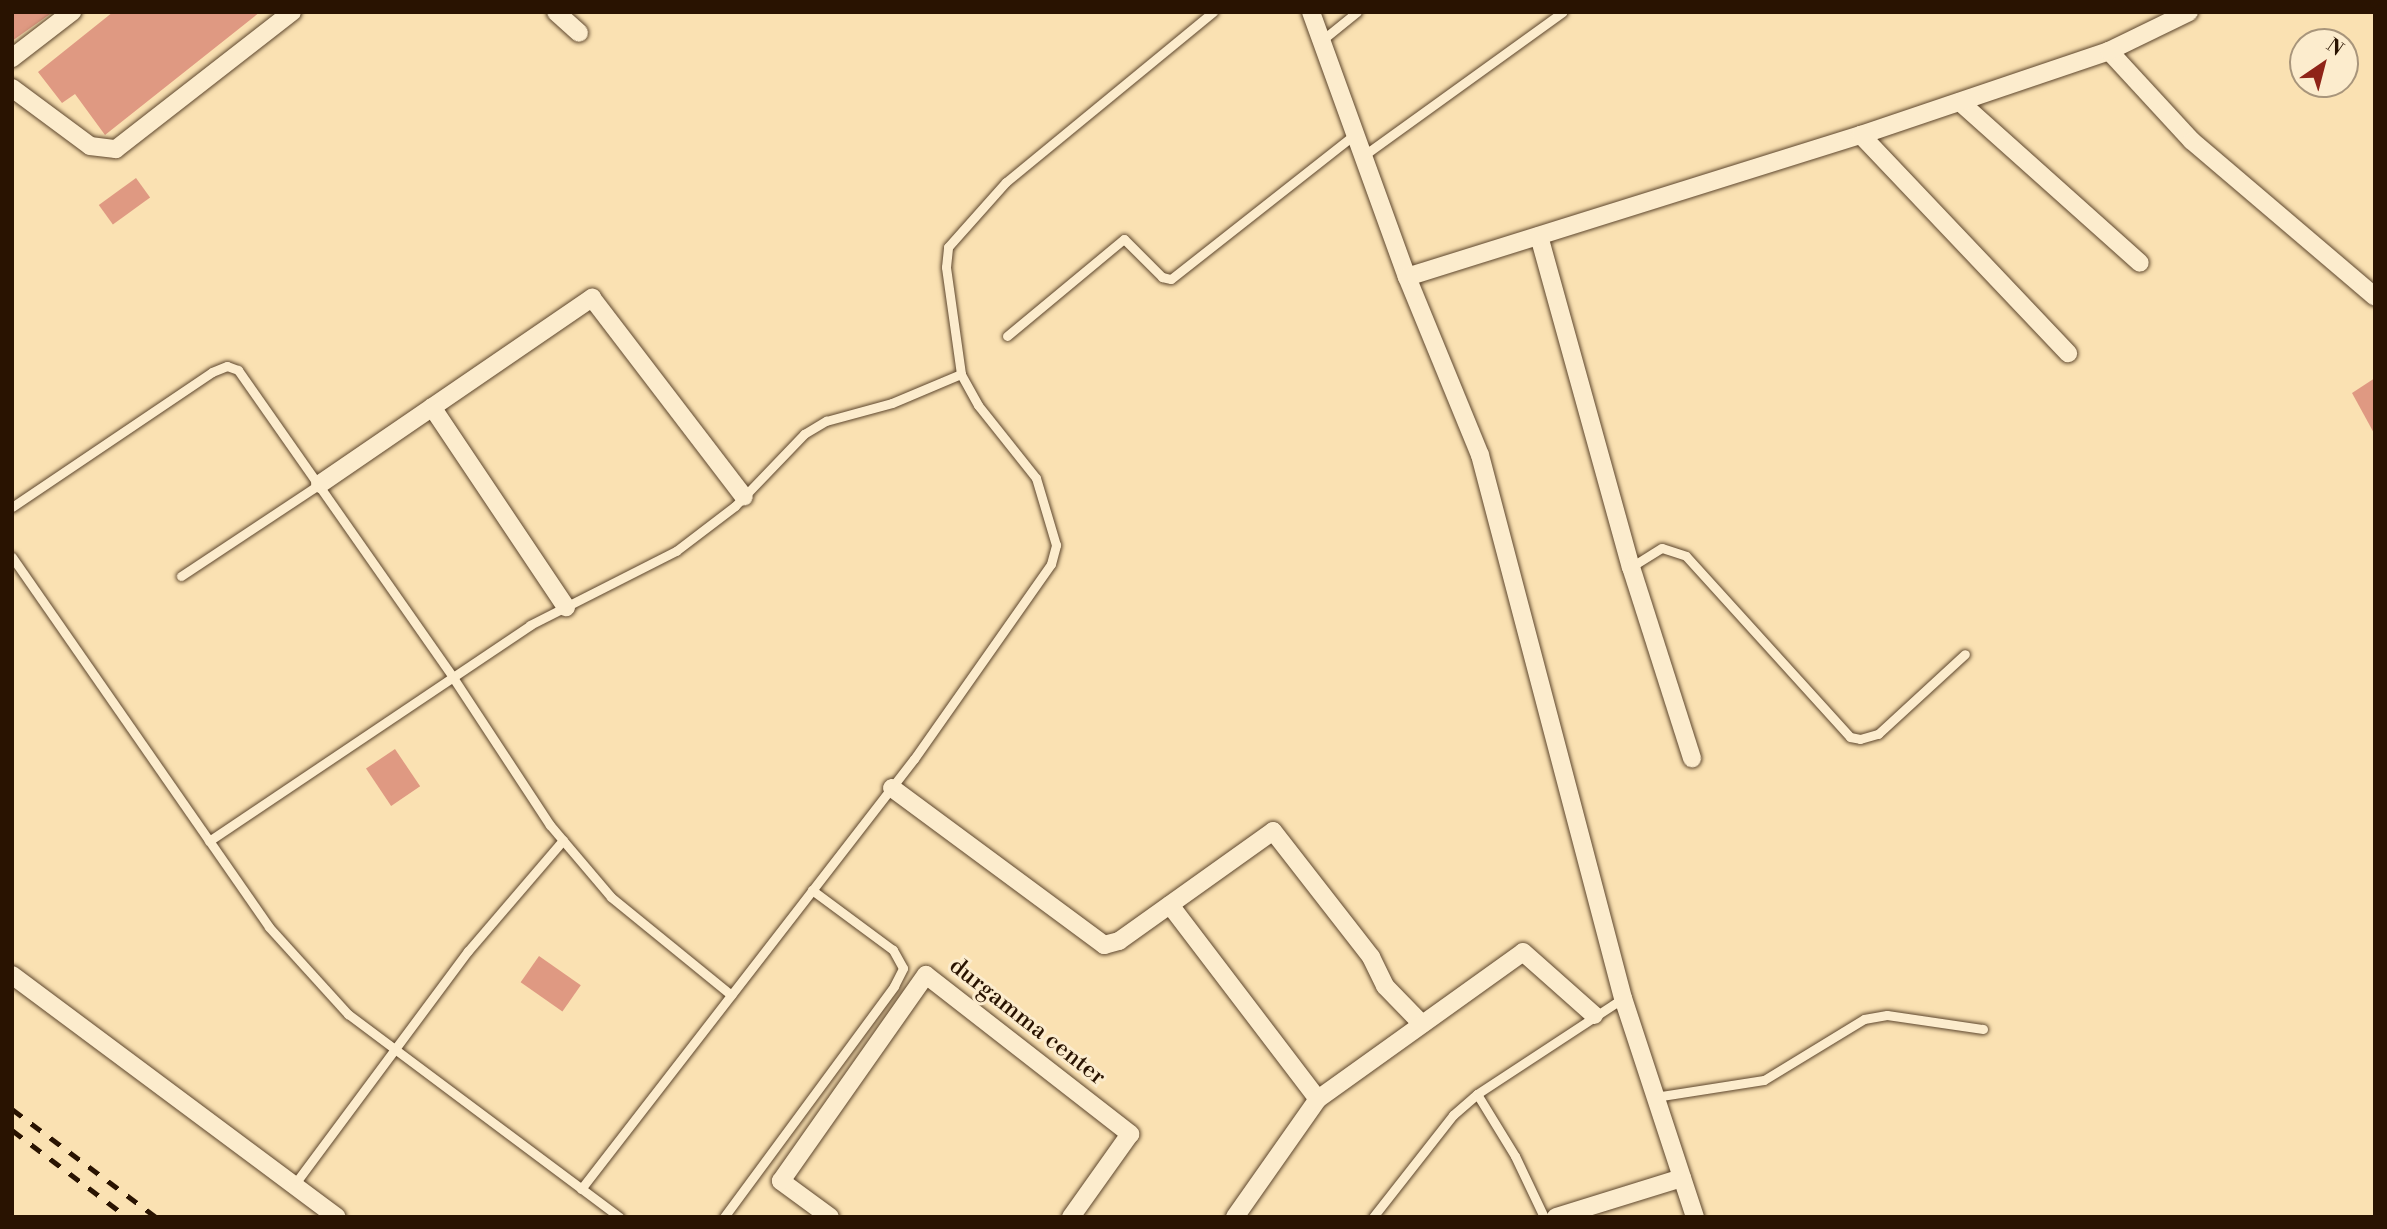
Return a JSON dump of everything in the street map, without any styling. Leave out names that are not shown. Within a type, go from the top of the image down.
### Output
[{"type":"street","points":[[12,58],[72,12]]},
{"type":"street","points":[[12,88],[90,146],[116,149],[292,12]]},
{"type":"street","points":[[556,12],[579,33]]},
{"type":"street","points":[[1311,12],[1407,277],[1480,455],[1623,998],[1695,1217]]},
{"type":"street","points":[[1407,277],[1960,102],[2109,51],[2189,12]]},
{"type":"street","points":[[2109,51],[2192,141],[2375,298]]},
{"type":"street","points":[[1960,102],[2140,262]]},
{"type":"street","points":[[1861,135],[2068,353]]},
{"type":"street","points":[[1539,236],[1630,567],[1692,758]]},
{"type":"street","points":[[320,484],[592,298],[744,496]]},
{"type":"street","points":[[432,407],[566,607]]},
{"type":"street","points":[[892,788],[1104,945],[1119,941],[1273,831],[1371,957],[1385,986],[1422,1024]]},
{"type":"street","points":[[1170,905],[1318,1099]]},
{"type":"street","points":[[1236,1217],[1318,1099],[1523,952],[1594,1015]]},
{"type":"street","points":[[12,975],[337,1217]]},
{"type":"street","name":"durgamma center","points":[[830,1217],[781,1181],[926,975],[1130,1134],[1071,1217]]},
{"type":"street","points":[[1556,1217],[1682,1178]]},
{"type":"lane","points":[[581,1189],[892,788],[1051,564],[1056,545],[1036,478],[978,405],[961,374],[946,267],[948,247],[958,232],[1006,182],[1213,12]]},
{"type":"lane","points":[[1321,41],[1357,12]]},
{"type":"lane","points":[[1363,156],[1563,12]]},
{"type":"lane","points":[[1007,336],[1124,239],[1162,277],[1171,279],[1355,134]]},
{"type":"lane","points":[[12,507],[227,366],[244,374],[563,840],[611,897],[731,995]]},
{"type":"lane","points":[[209,841],[452,676],[566,607],[676,551],[744,496],[804,434],[826,421],[892,403],[961,374]]},
{"type":"lane","points":[[181,576],[320,484]]},
{"type":"lane","points":[[1630,567],[1662,548],[1686,556],[1850,737],[1878,734],[1965,654]]},
{"type":"lane","points":[[12,556],[268,928],[348,1014],[619,1217]]},
{"type":"lane","points":[[294,1185],[468,951],[563,840]]},
{"type":"lane","points":[[724,1217],[894,986],[902,968],[892,950],[812,890]]},
{"type":"lane","points":[[1373,1217],[1453,1115],[1477,1094],[1623,998]]},
{"type":"lane","points":[[1655,1097],[1764,1080],[1864,1019],[1887,1015],[1983,1029]]},
{"type":"lane","points":[[1477,1094],[1515,1156],[1544,1217]]},
{"type":"building","points":[[12,12],[53,12],[12,41]]},
{"type":"building","points":[[113,12],[260,12],[105,135],[75,94],[62,103],[38,72]]},
{"type":"building","points":[[136,178],[150,197],[113,224],[99,205]]},
{"type":"building","points":[[2375,378],[2375,435],[2352,393]]},
{"type":"building","points":[[395,749],[420,786],[391,806],[366,769]]},
{"type":"building","points":[[539,956],[581,985],[562,1011],[521,982]]},
{"type":"railway","points":[[12,1109],[156,1217]]},
{"type":"railway","points":[[12,1130],[127,1217]]}]
